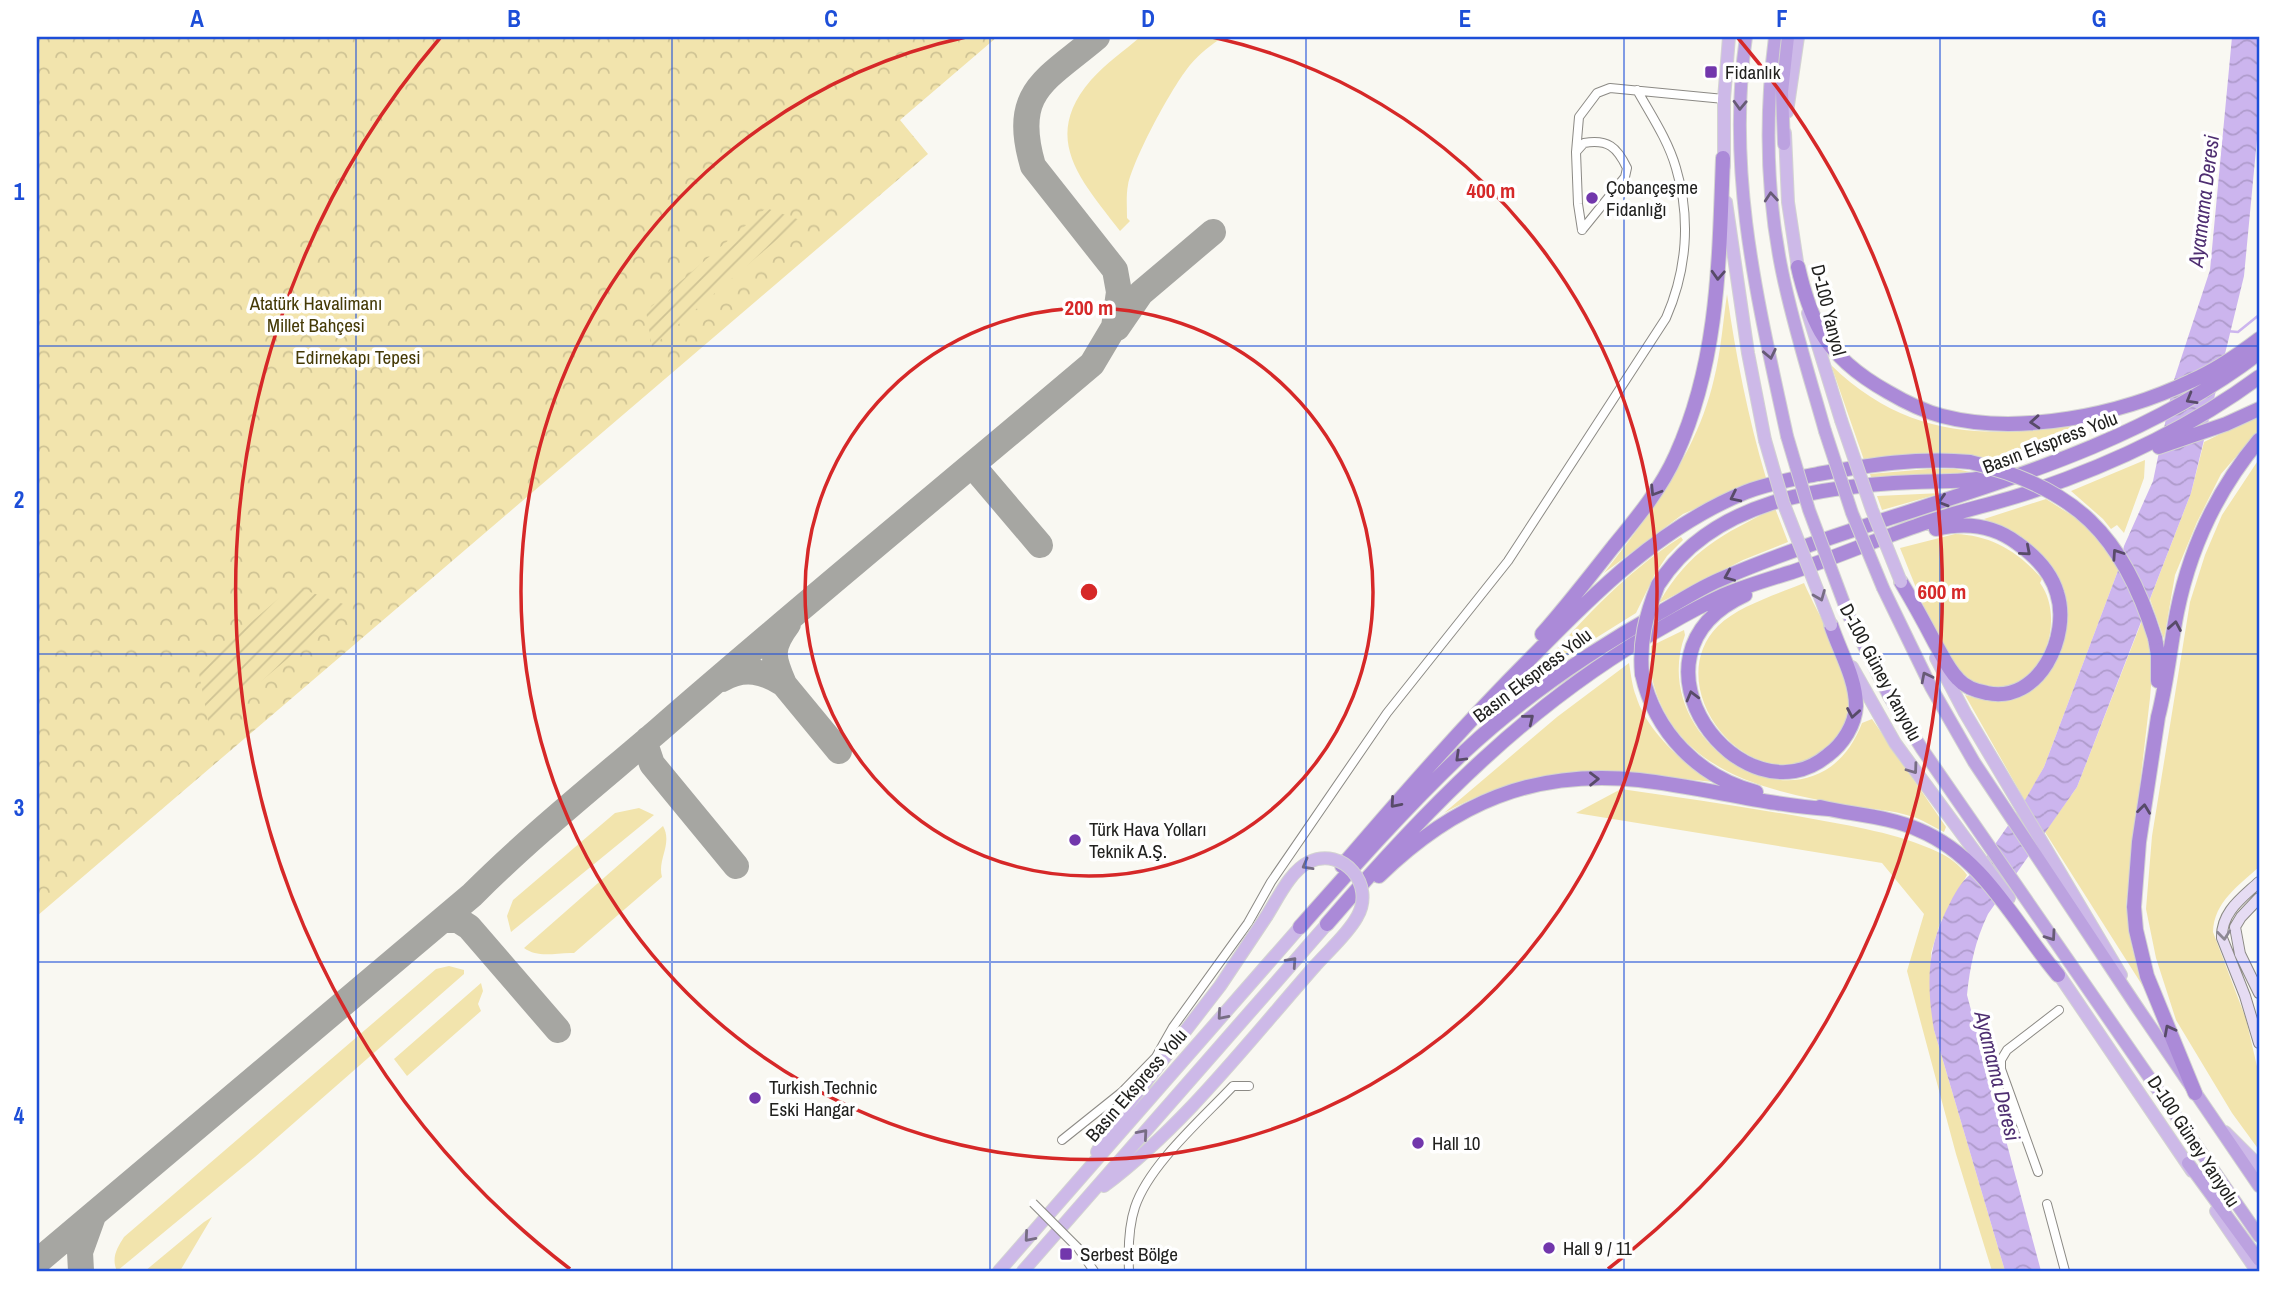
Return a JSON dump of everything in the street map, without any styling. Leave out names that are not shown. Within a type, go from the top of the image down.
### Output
[{"type":"highway","points":[[1746,37],[1739,120],[1744,215],[1754,280],[1787,436],[1809,510],[1848,614],[1889,696],[1922,748],[2259,1236]]},
{"type":"highway","points":[[1775,37],[1768,131],[1773,213],[1782,273],[1825,431],[1852,513],[1883,588],[1911,648],[1961,740],[2259,1186]]},
{"type":"highway","points":[[1784,144],[1782,92],[1788,37]]},
{"type":"highway","points":[[1511,678],[1534,643],[1643,509],[1676,457],[1698,398],[1709,354],[1716,300],[1723,158]]},
{"type":"highway","points":[[1798,267],[1812,313],[1831,347],[1846,362],[1877,386],[1917,407],[1939,415],[1982,423],[2066,419],[2130,405],[2206,374],[2259,339]]},
{"type":"highway","name":"Basın Ekspress Yolu","points":[[1300,927],[1374,844],[1465,752],[1535,693],[1598,647],[1715,582],[1768,560],[1840,534],[1992,486],[2095,447],[2154,420],[2227,377],[2259,353]]},
{"type":"highway","points":[[2154,445],[2223,403],[2259,377]]},
{"type":"highway","points":[[2154,445],[2226,425],[2259,409]]},
{"type":"highway","points":[[2195,1093],[2176,1042],[2154,996],[2136,930],[2135,877],[2158,717],[2183,584],[2219,496],[2259,440]]},
{"type":"highway","name":"Basın Ekspress Yolu","points":[[1327,924],[1391,849],[1455,783],[1559,695],[1620,652],[1697,608],[1734,591],[1916,526],[2036,491],[2154,445]]},
{"type":"highway","points":[[1300,927],[1314,901],[1379,821],[1444,747],[1572,616],[1639,556],[1679,528],[1746,492],[1788,480],[1867,465],[1926,460],[1970,461],[2015,474],[2064,498],[2093,523],[2127,568],[2144,603],[2158,655],[2158,717]]},
{"type":"highway","points":[[2054,462],[1982,479],[1845,488],[1774,501],[1745,512],[1700,538],[1676,560],[1658,585],[1647,612],[1641,640],[1642,674],[1651,705],[1663,726],[1699,766],[1740,788],[1892,821],[1917,829],[1957,851],[1977,870],[2058,975]]},
{"type":"highway","points":[[1893,535],[1955,524],[1969,525],[1995,531],[2025,549],[2046,572],[2057,593],[2058,628],[2051,657],[2038,675],[2019,689],[1992,694],[1965,685],[1950,669],[1901,582]]},
{"type":"highway","points":[[1790,572],[1718,610],[1705,623],[1693,644],[1688,673],[1693,704],[1705,726],[1729,751],[1757,767],[1792,773],[1810,768],[1821,761],[1843,740],[1854,718],[1856,705],[1853,687],[1831,625]]},
{"type":"highway","points":[[1327,924],[1405,851],[1439,825],[1490,799],[1533,786],[1577,779],[1638,780],[1794,807],[1829,809]]},
{"type":"highway","points":[[2188,1163],[2259,1259]]},
{"type":"main road","name":"D-100 Güney Yanyolu","points":[[1729,37],[1723,158],[1730,239],[1755,393],[1783,502],[1831,625],[1895,743],[2014,905],[2058,975],[2188,1163],[2201,1189],[2257,1271]]},
{"type":"main road","name":"D-100 Yanyol","points":[[1798,37],[1784,144],[1789,214],[1815,342],[1872,510],[1929,644],[1965,713],[2114,961],[2137,1007]]},
{"type":"main road","points":[[1082,1204],[1159,1140],[1358,916],[1362,890],[1348,865],[1336,859],[1323,858],[1298,869],[1220,986],[1111,1127],[1099,1146],[1094,1162]]},
{"type":"main road","points":[[2259,882],[2224,917],[2222,928],[2222,937],[2245,996],[2259,1043]]},
{"type":"main road","points":[[2259,898],[2235,927],[2240,954],[2259,993]]},
{"type":"main road","name":"Basın Ekspress Yolu","points":[[1023,1271],[1327,924]]},
{"type":"main road","name":"Basın Ekspress Yolu","points":[[999,1271],[1300,927]]},
{"type":"main road","points":[[2218,1128],[2231,1136],[2259,1166]]},
{"type":"street","points":[[1576,152],[1584,143],[1598,140],[1610,145],[1621,155],[1627,168],[1625,177],[1582,230],[1576,152],[1579,117],[1597,93],[1610,88],[1724,99]]},
{"type":"street","points":[[1062,1140],[1122,1092],[1156,1057],[1173,1027],[1248,923],[1271,882],[1387,713],[1508,561],[1666,317],[1681,278],[1685,256],[1682,201],[1676,168],[1668,147],[1637,90]]},
{"type":"street","points":[[2038,1172],[2003,1073],[2001,1060],[2007,1050],[2059,1010]]},
{"type":"street","points":[[1129,1271],[1132,1215],[1158,1167],[1233,1086],[1249,1086]]},
{"type":"street","points":[[1033,1203],[1078,1248],[1094,1271]]},
{"type":"street","points":[[2047,1204],[2065,1271]]},
{"type":"green space","name":"Atatürk Havalimanı Millet Bahçesi","points":[[37,37],[997,37],[900,120],[928,154],[37,916]]},
{"type":"green space","points":[[1140,37],[1223,37],[1190,65],[1154,123],[1128,185],[1127,218],[1130,221],[1120,231],[1092,195],[1072,159],[1068,141],[1069,121],[1076,101],[1091,80]]},
{"type":"green space","points":[[766,208],[800,220],[652,347],[646,311]]},
{"type":"green space","points":[[1727,294],[1743,387],[1766,478],[1683,514],[1604,573],[1655,505],[1696,432],[1716,368]]},
{"type":"green space","points":[[1831,365],[1860,390],[1890,408],[1920,421],[1951,428],[2017,431],[2088,423],[2061,449],[2016,464],[1930,453],[1864,460]]},
{"type":"green space","points":[[2259,415],[2259,430],[2221,474],[2197,522],[2175,575],[2164,639],[2150,599],[2191,493],[2204,442]]},
{"type":"green space","points":[[2259,459],[2259,867],[2222,903],[2214,921],[2213,932],[2246,1019],[2259,1075],[2259,1150],[2232,1113],[2176,1020],[2156,958],[2146,909],[2152,836],[2190,602],[2205,555],[2222,515]]},
{"type":"green space","points":[[2145,460],[2144,478],[2124,533],[2117,525],[2111,529],[2071,491]]},
{"type":"green space","points":[[1956,469],[1975,473],[1872,480],[1870,474]]},
{"type":"green space","points":[[1942,493],[1882,510],[1877,496]]},
{"type":"green space","points":[[2046,499],[2076,518],[2099,538],[2119,568],[2044,767],[2025,801],[1965,695],[1996,701],[2017,697],[2044,678],[2060,652],[2065,610],[2060,583],[2052,567],[2036,550],[1984,519]]},
{"type":"green space","points":[[1775,508],[1788,542],[1743,560],[1659,603],[1695,556],[1723,536]]},
{"type":"green space","points":[[1955,534],[1981,538],[2003,547],[2024,561],[2042,579],[2040,583],[2048,599],[2051,618],[2049,637],[2043,655],[2033,671],[2019,682],[2002,688],[1983,686],[1968,682],[1959,674],[1940,641],[1900,548]]},
{"type":"green space","points":[[1681,537],[1683,540],[1667,556],[1655,574],[1636,613],[1530,679],[1619,585]]},
{"type":"green space","points":[[1804,583],[1843,668],[1850,696],[1849,710],[1837,738],[1809,762],[1790,765],[1766,762],[1744,752],[1725,736],[1710,716],[1701,693],[1698,670],[1704,647],[1726,619],[1759,601]]},
{"type":"green space","points":[[293,586],[349,606],[209,726],[198,668]]},
{"type":"green space","points":[[2143,618],[2153,661],[2126,905],[2132,947],[2144,988],[2045,832],[2077,787]]},
{"type":"green space","points":[[1684,630],[1679,676],[1689,713],[1711,745],[1740,768],[1775,779],[1809,777],[1839,759],[1862,723],[1872,719],[1946,827],[1944,832],[1903,814],[1821,800],[1758,784],[1703,757],[1681,736],[1664,710],[1651,674],[1651,646]]},
{"type":"green space","points":[[1629,663],[1641,709],[1657,734],[1690,766],[1713,782],[1608,773],[1544,777],[1512,784],[1444,813],[1557,717]]},
{"type":"green space","points":[[1621,789],[1761,810],[1874,831],[1923,845],[1946,856],[1964,871],[1967,875],[1940,923],[1931,953],[1934,1030],[2005,1271],[1992,1271],[1956,1154],[1907,971],[1924,914],[1882,863],[1576,813]]},
{"type":"green space","points":[[639,808],[654,815],[511,932],[507,916],[513,900],[615,813]]},
{"type":"green space","points":[[663,826],[666,845],[661,864],[662,877],[574,953],[542,954],[524,948]]},
{"type":"green space","points":[[449,966],[464,970],[464,974],[255,1157],[117,1271],[115,1257],[124,1237],[436,969]]},
{"type":"green space","points":[[481,983],[483,991],[478,1004],[481,1011],[407,1076],[394,1059]]},
{"type":"green space","points":[[212,1217],[180,1271],[145,1271],[204,1222]]},
{"type":"water","points":[[2232,37],[2259,37],[2259,118],[2244,276],[2191,493],[2077,787],[1988,914],[1972,964],[1967,995],[2041,1271],[2005,1271],[1934,1030],[1930,965],[1942,919],[1958,888],[1977,870],[2021,807],[2044,767],[2119,568],[2124,546],[2153,481],[2174,380],[2210,270]]},
{"type":"waterway","points":[[2226,331],[2238,332],[2259,315]]},
{"type":"taxiway","points":[[37,1262],[472,895],[540,831],[766,638],[1092,364],[1114,327],[1119,292],[1115,270],[1033,166],[1027,141],[1026,120],[1037,90],[1048,77],[1097,37]]},
{"type":"taxiway","points":[[1117,328],[1141,293],[1213,232]]},
{"type":"taxiway","points":[[972,465],[1040,545]]},
{"type":"taxiway","points":[[722,679],[746,671],[761,673],[784,684],[775,653],[778,640],[788,624]]},
{"type":"taxiway","points":[[773,671],[839,751]]},
{"type":"taxiway","points":[[648,739],[646,746],[652,764],[736,866]]},
{"type":"taxiway","points":[[443,920],[458,920],[469,927],[558,1030]]},
{"type":"taxiway","points":[[81,1271],[80,1252],[93,1216]]},
{"type":"place","name":"Fidanlık","points":[[1711,72]]},
{"type":"place","name":"Çobançeşme Fidanlığı","points":[[1592,198]]},
{"type":"place","name":"Türk Hava Yolları Teknik A.Ş.","points":[[1075,840]]},
{"type":"place","name":"Turkish Technic Eski Hangar","points":[[755,1098]]},
{"type":"place","name":"Hall 10","points":[[1418,1143]]},
{"type":"place","name":"Hall 9 / 11","points":[[1549,1248]]},
{"type":"place","name":"Serbest Bölge","points":[[1066,1254]]},
{"type":"water label","name":"Ayamama Deresi","points":[[2204,201]]},
{"type":"water label","name":"Ayamama Deresi","points":[[1997,1076]]},
{"type":"park label","name":"Edirnekapı Tepesi","points":[[358,357]]}]
